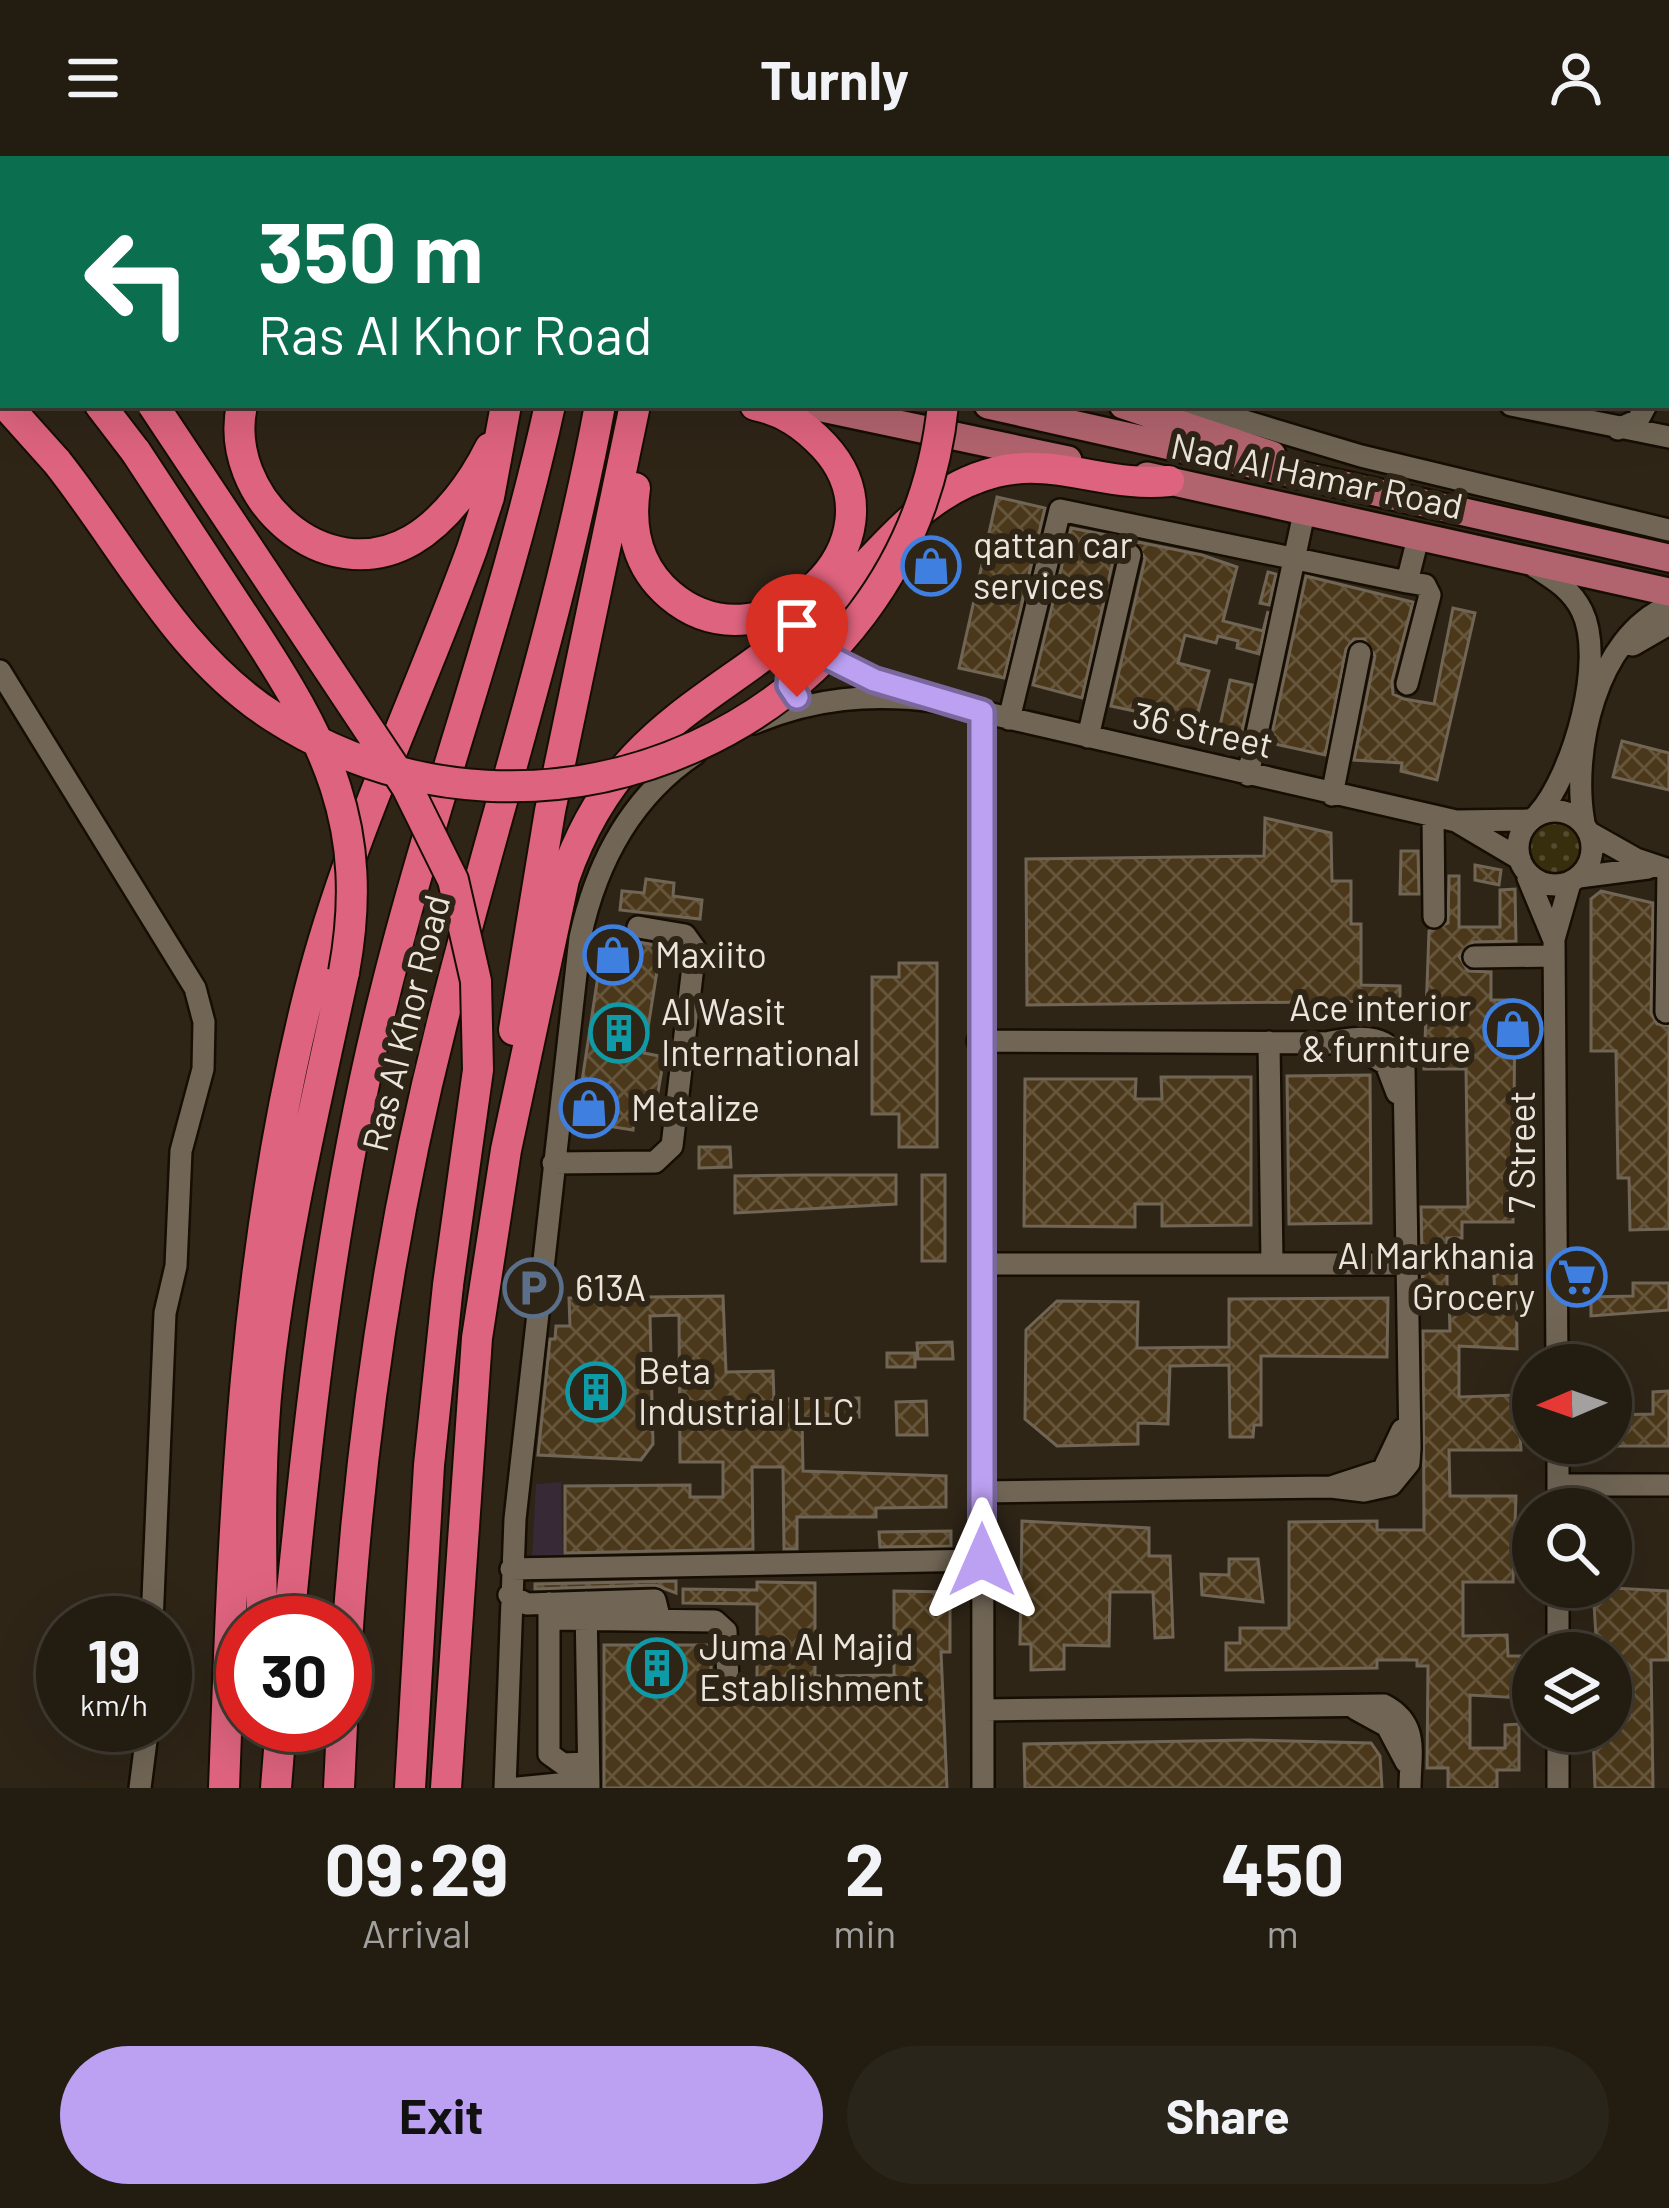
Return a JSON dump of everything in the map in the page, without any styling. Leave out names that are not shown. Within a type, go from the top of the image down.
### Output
[{"type":"highway","points":[[8,408],[57,462],[193,648],[274,717],[323,744],[411,776],[476,787],[534,788],[606,778],[676,756],[742,722],[805,674],[856,620],[900,552],[930,478],[942,408]]},
{"type":"highway","points":[[102,408],[297,697],[323,746],[352,854],[353,909],[344,972],[299,1179],[268,1377],[260,1503],[262,1596]]},
{"type":"highway","points":[[155,408],[407,787],[453,880],[476,981],[475,1114],[448,1285],[429,1465],[410,1788]]},
{"type":"highway","points":[[242,408],[239,444],[262,502],[301,536],[349,552],[393,548],[432,524],[478,470],[506,408]]},
{"type":"highway","points":[[224,1788],[238,1419],[250,1313],[297,1042],[344,877],[472,549],[489,497],[506,408]]},
{"type":"highway","name":"Ras Al Khor Road","points":[[292,1596],[323,1318],[360,1103],[395,954],[480,675],[549,408]]},
{"type":"highway","name":"Ras Al Khor Road","points":[[353,1596],[377,1355],[404,1194],[446,1005],[553,627],[599,408]]},
{"type":"highway","points":[[446,1788],[470,1402],[506,1150],[514,1027],[550,811],[635,408]]},
{"type":"highway","points":[[637,408],[642,437],[632,525],[646,565],[683,605],[708,616],[744,621],[796,604],[822,585],[842,554],[850,511],[842,469],[833,456],[804,425],[762,408]]},
{"type":"highway","points":[[506,1150],[575,848],[604,795],[658,729],[804,625],[910,518],[958,485],[998,471],[1041,466],[1117,480],[1169,481]]},
{"type":"highway","points":[[265,1752],[267,1788]]},
{"type":"highway","points":[[276,1788],[279,1752]]},
{"type":"highway","points":[[339,1788],[341,1752]]},
{"type":"main road","name":"Nad Al Hamar Road","points":[[822,408],[1514,554],[1669,592]]},
{"type":"main road","name":"Nad Al Hamar Road","points":[[1001,408],[1394,500],[1669,558]]},
{"type":"main road","points":[[1132,408],[1334,473],[1394,500]]},
{"type":"street","points":[[1201,408],[1361,456],[1669,530]]},
{"type":"street","points":[[1524,408],[1669,437]]},
{"type":"street","points":[[1618,429],[1629,427],[1645,408],[1669,437]]},
{"type":"street","points":[[1009,718],[1060,510],[1430,589],[1407,683]]},
{"type":"street","points":[[1248,775],[1304,513]]},
{"type":"street","points":[[1407,582],[1418,534]]},
{"type":"street","points":[[1514,554],[1573,597],[1589,630],[1591,649],[1569,765],[1518,845],[1524,868],[1575,880],[1666,869]]},
{"type":"street","points":[[1088,737],[1130,555]]},
{"type":"street","points":[[1575,880],[1592,856],[1580,769],[1617,645],[1637,622],[1669,606]]},
{"type":"street","points":[[1592,720],[1632,646],[1669,623]]},
{"type":"street","points":[[810,704],[792,691],[789,670],[802,654],[816,651],[863,676],[935,701]]},
{"type":"street","points":[[1332,795],[1360,653]]},
{"type":"street","points":[[0,671],[73,784],[202,1010],[203,1069],[181,1150],[176,1266],[165,1313],[153,1596]]},
{"type":"street","points":[[505,1788],[511,1569],[580,938],[593,888],[614,842],[656,785],[687,759],[743,728],[810,704],[878,695],[935,701]]},
{"type":"street","name":"36 Street","points":[[935,701],[1456,821],[1534,817]]},
{"type":"street","points":[[982,712],[978,1041],[983,1788]]},
{"type":"street","points":[[1534,817],[1562,811],[1666,869]]},
{"type":"street","points":[[1433,816],[1434,917]]},
{"type":"street","name":"36 Street","points":[[1456,821],[1524,868]]},
{"type":"street","name":"7 Street","points":[[1524,868],[1554,948]]},
{"type":"street","points":[[1666,869],[1666,1012]]},
{"type":"street","name":"7 Street","points":[[1557,1344],[1554,948],[1575,880]]},
{"type":"street","points":[[553,1163],[655,1162],[672,1146],[695,950],[686,935],[638,927]]},
{"type":"street","points":[[1474,957],[1554,948]]},
{"type":"street","points":[[978,1041],[1330,1042],[1370,1037],[1398,1053],[1404,1069],[1406,1405],[1411,1448],[1402,1475],[1378,1490],[1331,1486],[982,1492]]},
{"type":"street","points":[[1269,1042],[1272,1264]]},
{"type":"street","points":[[980,1264],[1404,1264]]},
{"type":"street","points":[[1558,1464],[1558,1485],[1669,1485]]},
{"type":"street","points":[[511,1569],[982,1560]]},
{"type":"street","points":[[509,1595],[549,1611],[722,1625],[728,1683]]},
{"type":"street","points":[[549,1611],[549,1754],[588,1777]]},
{"type":"street","points":[[587,1611],[588,1777]]},
{"type":"street","points":[[983,1710],[1384,1706],[1397,1713],[1412,1739],[1410,1784]]},
{"type":"street","points":[[140,1788],[145,1752]]},
{"type":"street","points":[[1558,1752],[1558,1788]]},
{"type":"street","points":[[518,1788],[588,1777]]},
{"type":"shaded area","points":[[561,1482],[563,1558],[532,1559],[536,1484]]},
{"type":"sand","points":[[1556,820],[1574,828],[1582,846],[1574,864],[1556,872],[1538,864],[1530,846],[1538,828]]},
{"type":"building","points":[[997,497],[1045,508],[1004,678],[959,668]]},
{"type":"building","points":[[1071,528],[1132,540],[1115,552],[1082,698],[1033,685]]},
{"type":"building","points":[[1133,541],[1237,567],[1223,621],[1263,631],[1268,611],[1259,654],[1237,648],[1238,641],[1218,636],[1216,643],[1185,635],[1178,663],[1209,671],[1195,724],[1111,706],[1145,558]]},
{"type":"building","points":[[1268,572],[1276,574],[1269,605],[1260,603]]},
{"type":"building","points":[[1306,576],[1413,602],[1392,681],[1393,694],[1404,699],[1434,704],[1453,608],[1475,613],[1437,780],[1401,771],[1402,763],[1354,760],[1375,656],[1364,639],[1354,639],[1346,649],[1325,755],[1270,743]]},
{"type":"building","points":[[1230,680],[1252,685],[1242,731],[1220,726]]},
{"type":"building","points":[[1622,741],[1669,753],[1669,790],[1613,777]]},
{"type":"building","points":[[1265,818],[1331,833],[1332,881],[1351,881],[1351,924],[1361,924],[1361,985],[1400,986],[1400,1001],[1027,1005],[1026,859],[1264,856]]},
{"type":"building","points":[[1401,851],[1418,851],[1419,894],[1400,894]]},
{"type":"building","points":[[1475,865],[1501,870],[1499,885],[1475,880]]},
{"type":"building","points":[[1449,876],[1459,876],[1459,927],[1500,927],[1500,890],[1515,889],[1516,941],[1473,942],[1459,956],[1468,971],[1491,972],[1491,1000],[1515,1000],[1513,1222],[1462,1222],[1462,1238],[1447,1238],[1447,1302],[1423,1302],[1421,1207],[1468,1207],[1466,1069],[1424,1069],[1429,931],[1448,923]]},
{"type":"building","points":[[646,879],[674,883],[673,896],[702,900],[700,919],[620,910],[622,891],[644,893]]},
{"type":"building","points":[[1601,891],[1653,903],[1651,1013],[1657,1024],[1669,1026],[1669,1229],[1630,1230],[1629,1178],[1618,1178],[1616,1051],[1591,1051],[1591,899]]},
{"type":"building","name":"Al Wasit International","points":[[604,936],[661,946],[644,1053],[664,1057],[655,1110],[636,1107],[633,1130],[576,1121]]},
{"type":"building","points":[[899,963],[937,963],[937,1147],[899,1147],[899,1114],[872,1114],[872,977],[899,977]]},
{"type":"building","points":[[1370,1075],[1371,1223],[1289,1224],[1287,1076]]},
{"type":"building","points":[[1161,1077],[1251,1077],[1251,1225],[1162,1226],[1162,1204],[1135,1204],[1135,1227],[1024,1226],[1025,1079],[1136,1079],[1135,1099],[1162,1099]]},
{"type":"building","points":[[699,1147],[730,1147],[731,1167],[699,1168]]},
{"type":"building","points":[[896,1175],[896,1204],[735,1213],[735,1176]]},
{"type":"building","points":[[922,1175],[945,1175],[945,1261],[922,1261]]},
{"type":"building","points":[[1516,1256],[1517,1344],[1512,1349],[1459,1346],[1459,1397],[1512,1395],[1512,1450],[1449,1450],[1450,1496],[1512,1496],[1512,1582],[1463,1582],[1463,1636],[1507,1635],[1512,1697],[1470,1695],[1470,1748],[1505,1748],[1505,1725],[1512,1724],[1512,1752],[1519,1752],[1519,1770],[1497,1770],[1497,1788],[1448,1788],[1448,1768],[1427,1768],[1428,1666],[1417,1666],[1417,1660],[1377,1660],[1377,1668],[1226,1670],[1226,1643],[1240,1643],[1240,1628],[1289,1628],[1289,1522],[1377,1521],[1377,1530],[1424,1530],[1423,1331],[1450,1331],[1449,1298],[1495,1297],[1493,1257]]},
{"type":"building","points":[[1633,1283],[1669,1283],[1669,1310],[1591,1316],[1591,1297],[1633,1296]]},
{"type":"building","points":[[723,1296],[726,1372],[773,1371],[774,1399],[859,1398],[859,1417],[802,1418],[803,1471],[946,1476],[946,1507],[876,1508],[876,1517],[797,1517],[797,1549],[784,1549],[783,1467],[752,1467],[753,1549],[565,1553],[565,1486],[690,1485],[690,1497],[723,1497],[723,1462],[680,1462],[679,1315],[650,1316],[653,1444],[641,1460],[538,1455],[550,1339],[555,1339],[556,1326],[570,1326],[569,1298]]},
{"type":"building","points":[[1388,1298],[1387,1357],[1261,1356],[1261,1425],[1254,1425],[1253,1437],[1230,1437],[1229,1365],[1170,1366],[1168,1424],[1138,1423],[1138,1444],[1057,1446],[1025,1419],[1026,1330],[1057,1301],[1138,1302],[1137,1348],[1229,1347],[1229,1299]]},
{"type":"building","points":[[952,1342],[953,1359],[918,1359],[917,1343]]},
{"type":"building","points":[[887,1353],[915,1353],[915,1367],[887,1367]]},
{"type":"building","points":[[1669,1391],[1669,1446],[1632,1446],[1632,1414],[1653,1414],[1653,1392]]},
{"type":"building","points":[[926,1401],[927,1435],[897,1435],[896,1402]]},
{"type":"building","points":[[1022,1521],[1149,1528],[1149,1556],[1170,1556],[1173,1637],[1155,1638],[1153,1592],[1110,1592],[1109,1646],[1064,1645],[1064,1669],[1031,1670],[1031,1644],[1020,1644]]},
{"type":"building","points":[[951,1531],[951,1546],[880,1547],[879,1532]]},
{"type":"building","points":[[1229,1559],[1258,1559],[1263,1602],[1202,1595],[1201,1574],[1229,1575]]},
{"type":"building","points":[[676,1581],[676,1593],[655,1585],[535,1589],[535,1584]]},
{"type":"building","name":"Juma Al Majid Establishment","points":[[757,1582],[815,1583],[815,1676],[894,1675],[894,1591],[950,1592],[950,1652],[941,1652],[947,1788],[604,1788],[604,1645],[711,1645],[711,1692],[727,1698],[757,1692],[757,1604],[683,1603],[683,1589],[757,1590]]},
{"type":"building","points":[[1632,1589],[1668,1591],[1669,1660],[1651,1660],[1653,1788],[1595,1788],[1594,1752],[1632,1752],[1632,1632],[1596,1632],[1594,1608],[1632,1608]]},
{"type":"building","points":[[1371,1743],[1380,1756],[1382,1788],[1025,1788],[1024,1744]]},
{"type":"place","name":"qattan car services","points":[[931,566]]},
{"type":"place","name":"Maxiito","points":[[613,955]]},
{"type":"place","name":"Ace interior & furniture","points":[[1513,1029]]},
{"type":"place","name":"Al Wasit International","points":[[619,1033]]},
{"type":"place","name":"Metalize","points":[[589,1108]]},
{"type":"place","name":"Al Markhania Grocery","points":[[1577,1277]]},
{"type":"place","name":"613A","points":[[533,1288]]},
{"type":"place","name":"Beta Industrial LLC","points":[[596,1392]]},
{"type":"place","name":"Juma Al Majid Establishment","points":[[657,1668]]},
{"type":"route","points":[[797,697],[789,685],[791,664],[802,654],[816,651],[874,680],[982,712],[978,1041],[982,1560]]}]
